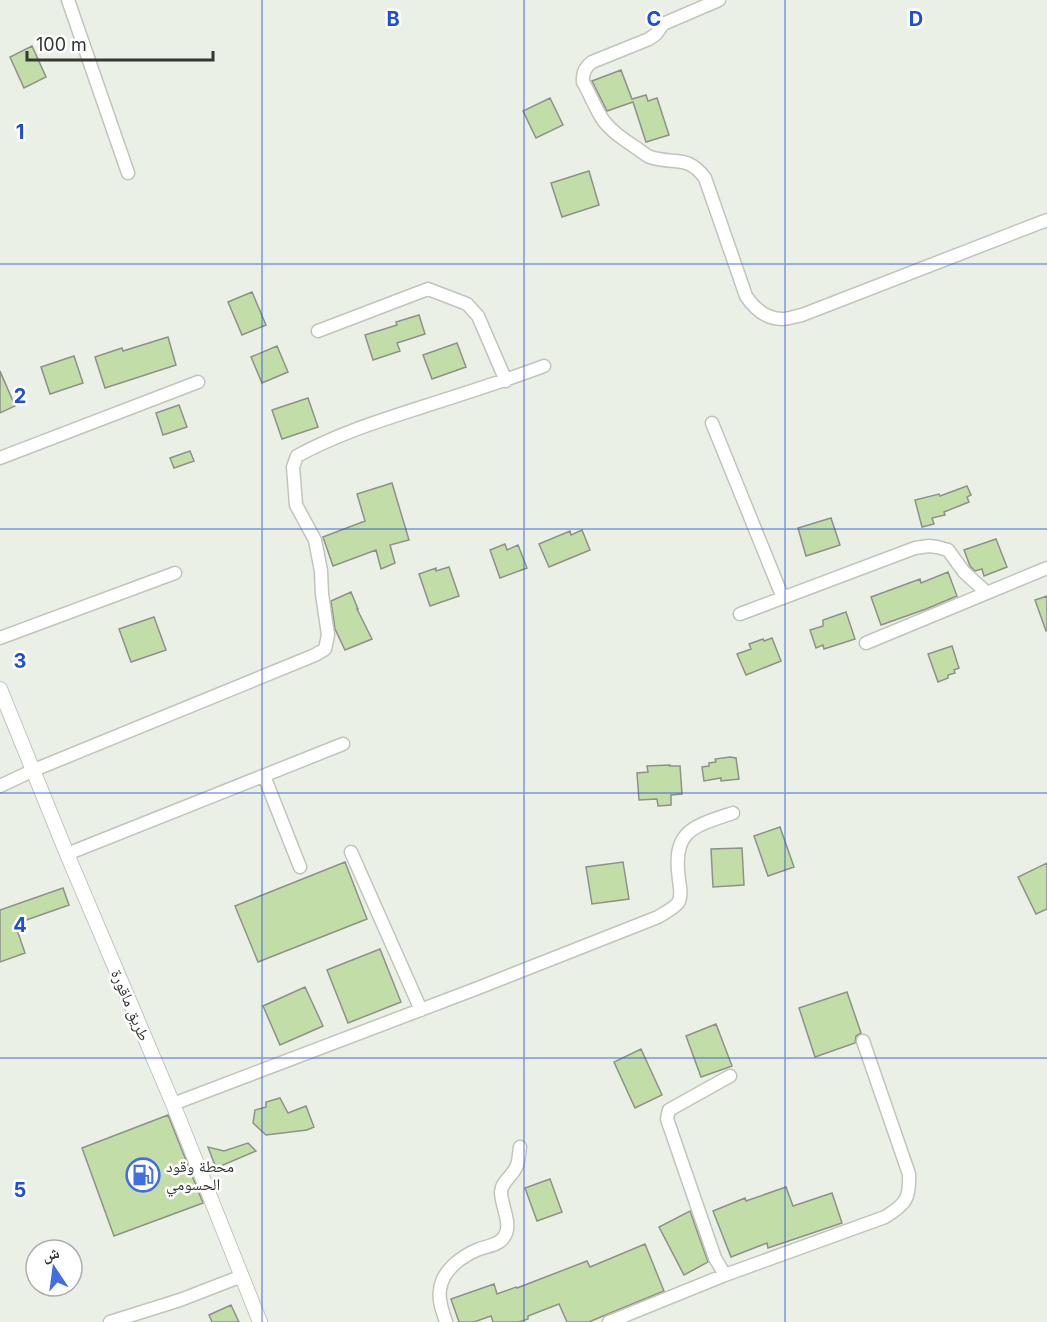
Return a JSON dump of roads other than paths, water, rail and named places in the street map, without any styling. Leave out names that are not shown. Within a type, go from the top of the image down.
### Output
[{"type":"street","points":[[68,0],[128,172]]},
{"type":"street","points":[[719,0],[663,24],[649,39],[592,62],[586,66],[582,78],[603,120],[622,138],[649,156],[692,165],[705,178],[746,296],[753,307],[766,315],[782,319],[802,315],[1047,220]]},
{"type":"street","points":[[318,331],[428,290],[467,304],[478,316],[506,381]]},
{"type":"street","points":[[0,786],[325,649],[328,635],[315,540],[296,505],[293,467],[297,456],[361,426],[506,381],[544,366]]},
{"type":"street","points":[[0,458],[198,382]]},
{"type":"street","points":[[712,423],[783,598]]},
{"type":"street","points":[[740,614],[915,548],[929,546],[948,550],[964,572],[986,592]]},
{"type":"street","points":[[866,643],[1047,568]]},
{"type":"street","points":[[0,638],[175,573]]},
{"type":"street","name":"طريق ماقورة","points":[[0,689],[173,1104],[260,1322]]},
{"type":"street","points":[[67,854],[343,744]]},
{"type":"street","points":[[264,776],[300,867]]},
{"type":"street","points":[[173,1104],[422,1010],[658,917],[678,904],[680,897],[676,863],[681,840],[700,824],[733,813]]},
{"type":"street","points":[[351,852],[422,1010]]},
{"type":"street","points":[[609,1322],[725,1275],[885,1217],[898,1209],[910,1190],[909,1174],[863,1041]]},
{"type":"street","points":[[725,1275],[715,1258],[667,1119],[669,1110],[730,1076]]},
{"type":"street","points":[[446,1322],[440,1290],[449,1270],[460,1259],[496,1244],[506,1235],[507,1228],[501,1192],[503,1184],[517,1164],[520,1147]]},
{"type":"street","points":[[110,1322],[180,1300],[242,1276]]},
{"type":"place","name":"محطة وقود الحسومي","points":[[143,1175]]}]
